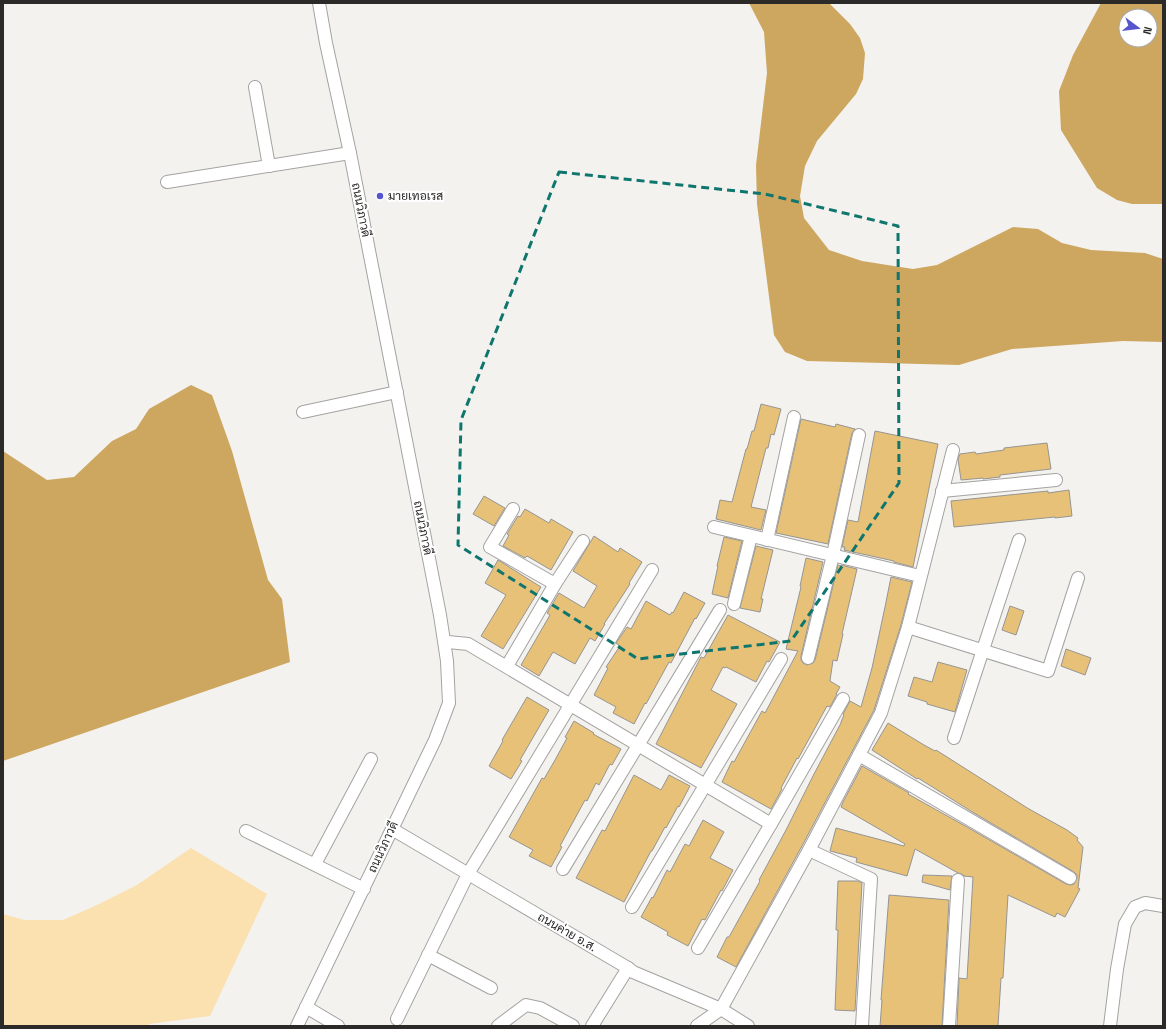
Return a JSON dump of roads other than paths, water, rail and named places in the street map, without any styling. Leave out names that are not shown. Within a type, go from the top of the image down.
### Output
[{"type":"street","name":"ถนนวิภาวดี","points":[[297,1026],[436,740],[449,703],[447,661],[440,615],[350,153],[326,43],[319,3]]},
{"type":"street","points":[[255,87],[270,166]]},
{"type":"street","points":[[167,182],[350,153]]},
{"type":"street","points":[[302,412],[397,392]]},
{"type":"street","points":[[767,540],[794,417]]},
{"type":"street","points":[[808,658],[833,555],[859,434]]},
{"type":"street","points":[[697,1026],[721,1009],[809,850],[881,713],[908,627],[953,450]]},
{"type":"street","points":[[942,491],[1056,480]]},
{"type":"street","points":[[513,509],[490,547],[555,584]]},
{"type":"street","points":[[714,527],[920,576]]},
{"type":"street","points":[[734,604],[751,536]]},
{"type":"street","points":[[954,738],[1019,540]]},
{"type":"street","points":[[507,666],[555,584],[583,541]]},
{"type":"street","points":[[397,1019],[468,874],[652,570]]},
{"type":"street","points":[[908,627],[1048,671],[1078,578]]},
{"type":"street","points":[[563,869],[720,610]]},
{"type":"street","points":[[445,643],[468,644],[771,824]]},
{"type":"street","points":[[632,907],[781,659]]},
{"type":"street","points":[[698,948],[843,700]]},
{"type":"street","points":[[859,754],[1070,878]]},
{"type":"street","points":[[315,864],[371,759]]},
{"type":"street","name":"ถนนค่าย อ.ส.","points":[[392,829],[634,972],[721,1009],[748,1026]]},
{"type":"street","points":[[246,831],[315,864],[364,890]]},
{"type":"street","points":[[809,850],[871,879],[862,1026]]},
{"type":"street","points":[[949,1026],[958,880]]},
{"type":"street","points":[[1110,1026],[1117,969],[1125,924],[1135,907],[1145,903],[1163,906]]},
{"type":"street","points":[[428,955],[491,988]]},
{"type":"street","points":[[592,1026],[628,968]]},
{"type":"street","points":[[498,1026],[526,1005],[540,1008],[573,1026]]},
{"type":"street","points":[[306,1007],[338,1026]]},
{"type":"place","name":"มายเทอเรส","points":[[380,196]]}]
